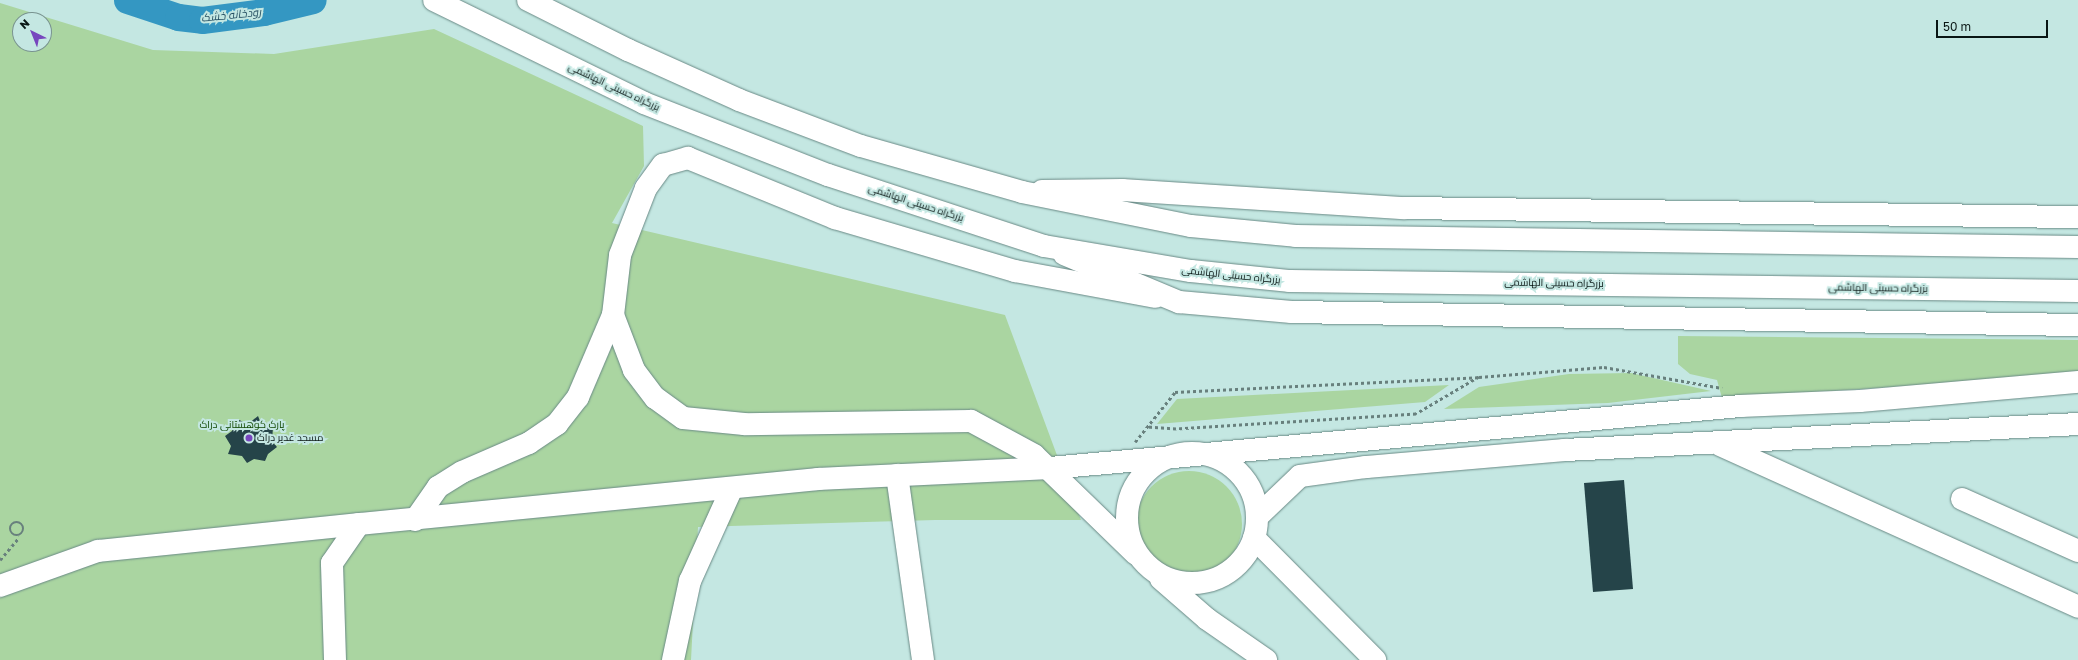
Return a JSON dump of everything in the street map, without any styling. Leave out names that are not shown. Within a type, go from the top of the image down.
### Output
[{"type":"main road","name":"بزرگراه حسینی الهاشمی","points":[[434,0],[644,103],[828,175],[1044,246],[1191,271],[1290,281],[2078,291]]},
{"type":"main road","points":[[528,0],[628,50],[739,100],[861,146],[1022,192],[1191,226],[1296,236],[2078,247]]},
{"type":"main road","points":[[415,520],[438,487],[462,472],[529,444],[557,424],[578,397],[613,315],[620,255],[646,188],[663,165],[688,158],[835,218],[1015,272],[1179,302],[1292,312],[2078,325]]},
{"type":"main road","points":[[1022,192],[1122,190],[1404,208],[2078,217]]},
{"type":"main road","points":[[1044,246],[1179,302]]},
{"type":"main road","points":[[613,315],[634,370],[655,398],[683,418],[752,424],[971,421],[1013,441],[1050,468],[1151,571],[1207,619],[1266,660]]},
{"type":"main road","points":[[0,586],[98,551],[359,524],[415,520],[732,488],[896,475],[1050,468],[1187,453],[1364,438],[2078,382]]},
{"type":"main road","points":[[1151,571],[1171,581],[1191,584],[1212,581],[1231,571],[1245,556],[1256,527],[1300,476],[1366,467],[1565,450],[2078,424]]},
{"type":"main road","points":[[1364,438],[1366,467]]},
{"type":"main road","points":[[1715,443],[2078,606]]},
{"type":"main road","points":[[1136,554],[1127,533],[1126,510],[1133,489],[1144,472],[1160,461],[1187,453],[1210,455],[1229,464],[1244,478],[1254,497],[1256,527],[1375,660]]},
{"type":"main road","points":[[896,475],[923,660]]},
{"type":"main road","points":[[673,660],[690,581],[732,488]]},
{"type":"main road","points":[[1962,499],[2078,551]]},
{"type":"main road","points":[[335,660],[332,563],[359,524]]},
{"type":"path","points":[[1121,460],[1175,392],[1479,377],[1604,367],[1730,388]]},
{"type":"path","points":[[1147,427],[1176,429],[1416,414],[1479,377]]},
{"type":"path","points":[[0,560],[19,537],[24,529],[16,522],[9,531],[19,537]]},
{"type":"green space","name":"پارک کوهستانی دراک","points":[[0,3],[29,12],[12,12],[12,52],[52,52],[52,19],[153,50],[274,54],[434,29],[643,126],[644,166],[612,223],[1005,315],[1081,520],[935,520],[698,527],[691,660],[0,660]]},
{"type":"green space","points":[[1678,336],[2078,340],[2078,375],[1722,398],[1717,380],[1690,374],[1678,364]]},
{"type":"green space","points":[[1631,373],[1711,391],[1608,403],[1444,409],[1479,387],[1569,374]]},
{"type":"green space","points":[[1449,385],[1425,402],[1157,424],[1177,399]]},
{"type":"green space","points":[[1189,471],[1209,475],[1227,486],[1238,504],[1242,524],[1238,544],[1227,562],[1209,573],[1189,577],[1169,573],[1151,562],[1140,544],[1136,524],[1140,504],[1151,486],[1169,475]]},
{"type":"building","name":"مسجد غدیر دراک","points":[[258,416],[262,426],[273,427],[272,441],[277,447],[268,454],[265,461],[254,459],[247,463],[242,456],[228,454],[231,446],[225,436],[232,431],[237,419],[248,424]]},
{"type":"building","points":[[1624,480],[1633,589],[1593,592],[1584,483]]},
{"type":"waterway","name":"رودخانه خشک","points":[[127,0],[178,17],[202,20],[264,12],[313,0]]},
{"type":"place","name":"مسجد غدیر دراک","points":[[249,438]]}]
